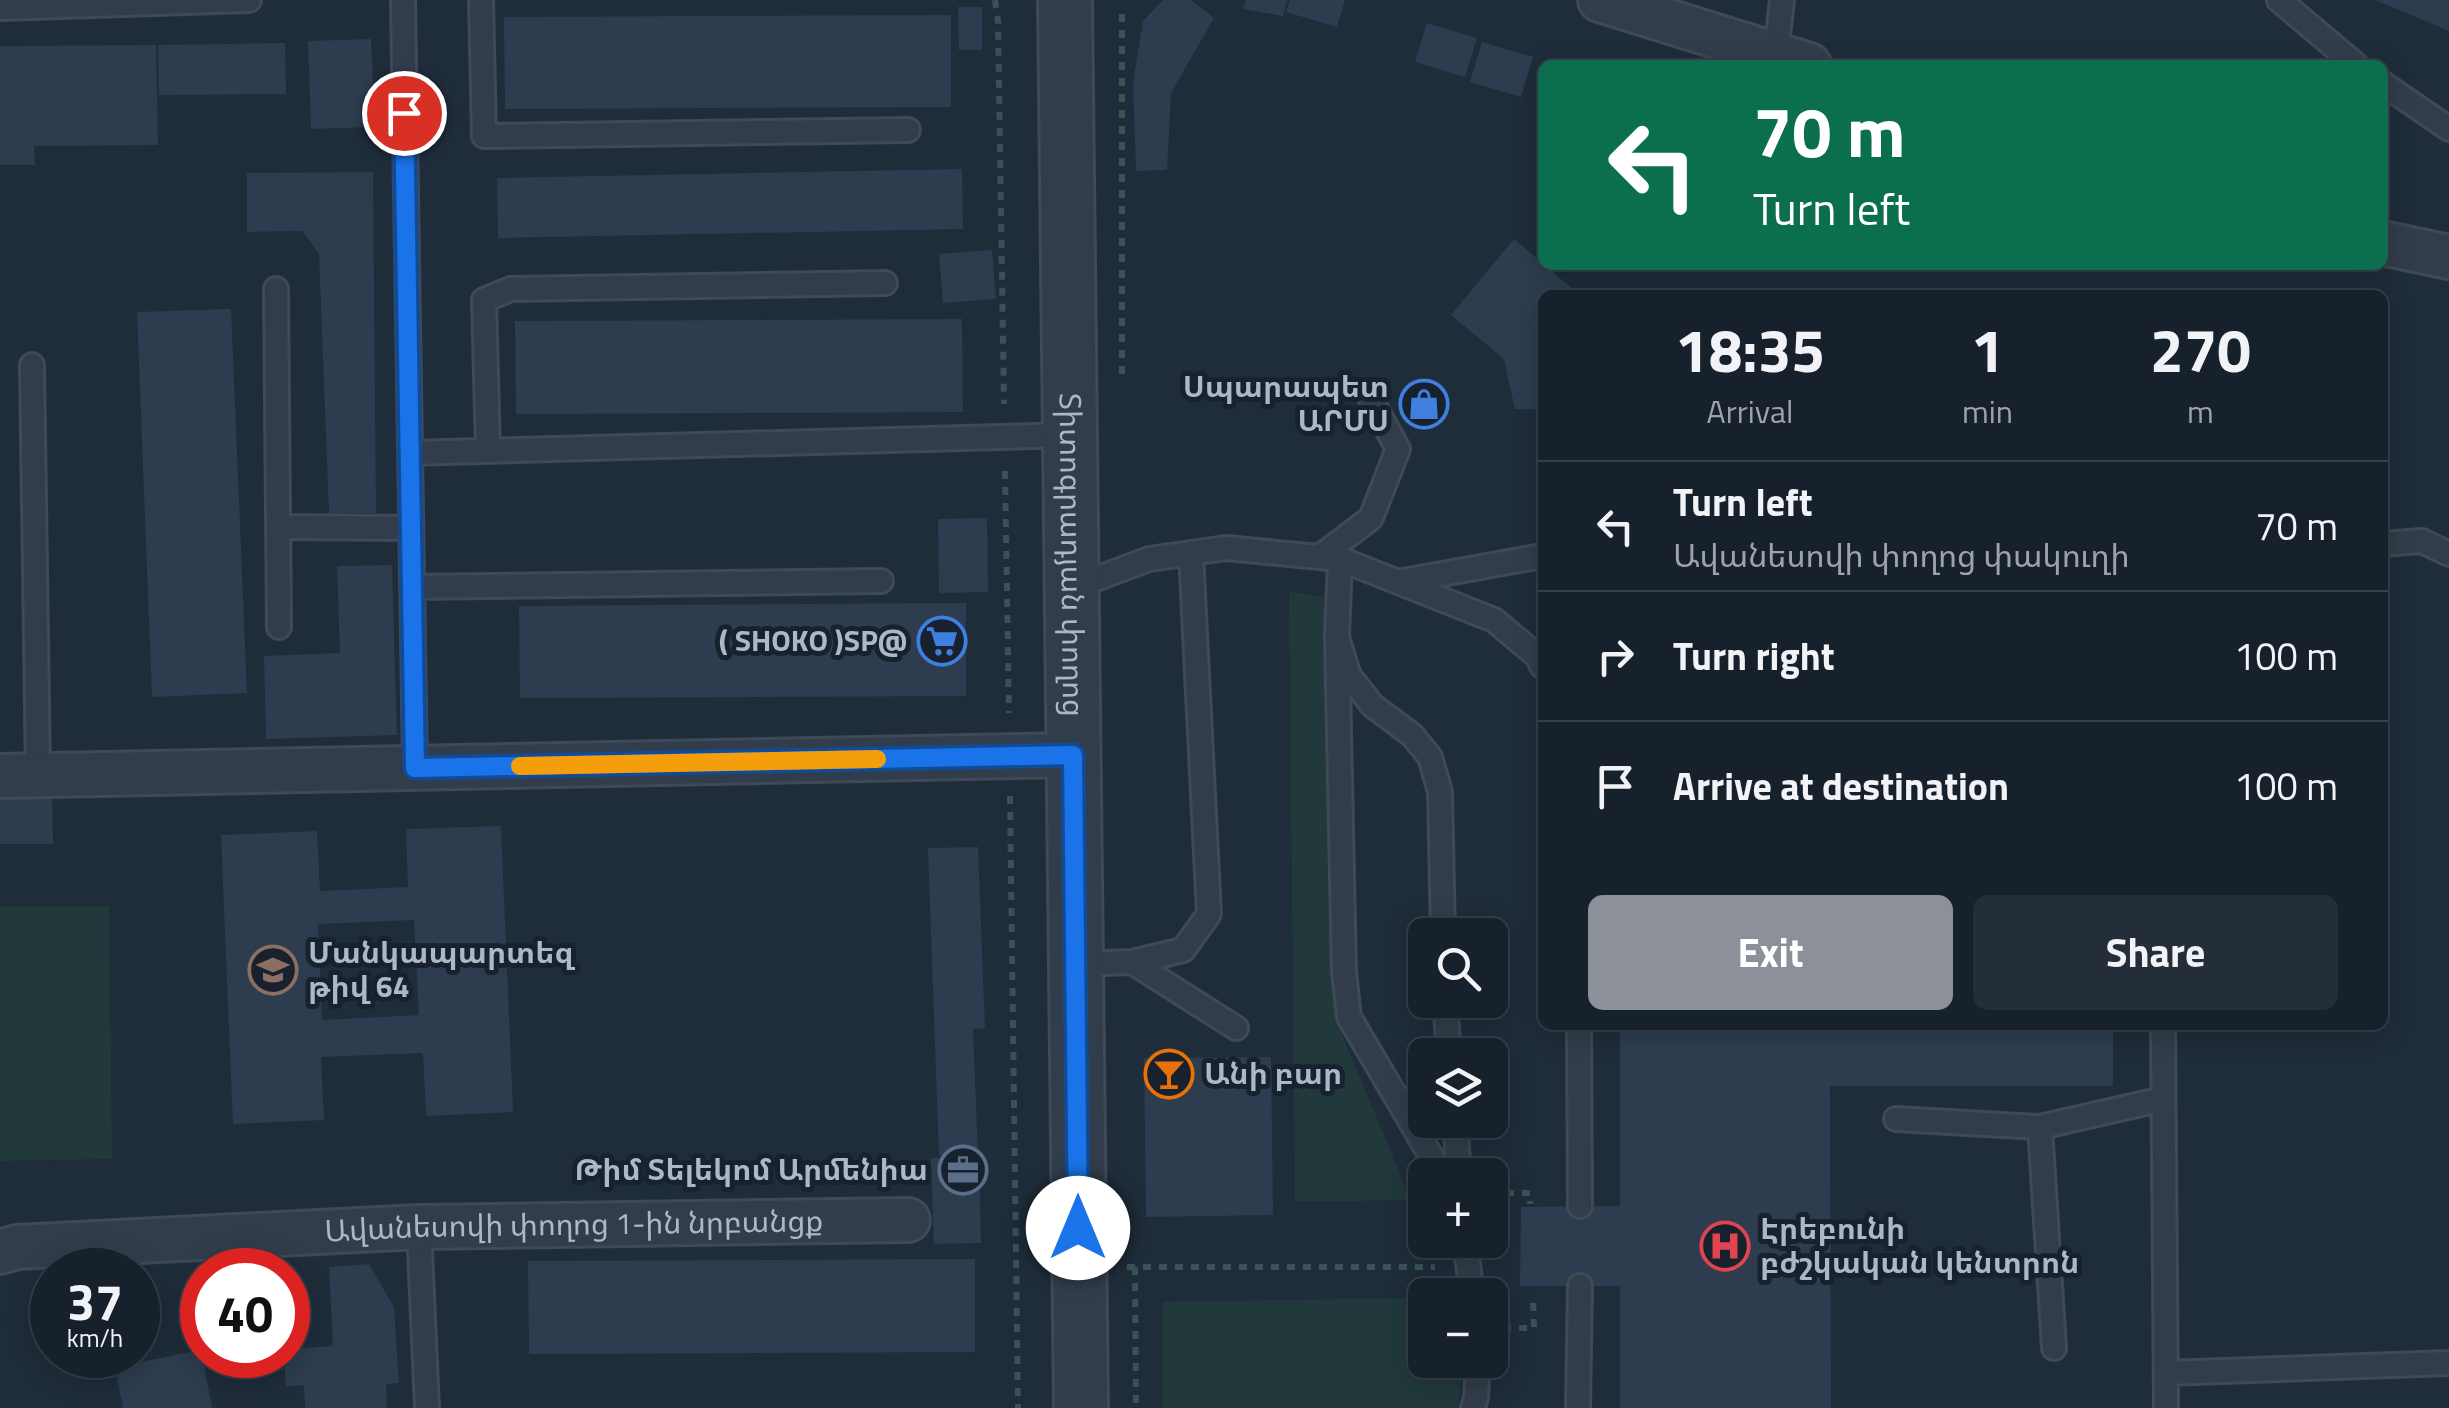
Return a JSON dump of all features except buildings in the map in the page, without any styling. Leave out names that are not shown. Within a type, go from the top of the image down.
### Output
[{"type":"street","name":"Տիտոգրադյան փողոց","points":[[1064,0],[1080,1408]]},
{"type":"street","points":[[1600,0],[1792,60]]},
{"type":"street","points":[[2388,244],[2449,257]]},
{"type":"street","points":[[19,775],[1073,755]]},
{"type":"street","name":"Ավանեսովի փողոց 1-ին նրբանցք","points":[[0,1252],[17,1247],[419,1227],[908,1220]]},
{"type":"lane","points":[[0,8],[89,2],[249,0]]},
{"type":"lane","points":[[403,0],[415,768]]},
{"type":"lane","points":[[481,0],[484,136],[908,130]]},
{"type":"lane","points":[[1782,0],[1792,60]]},
{"type":"lane","points":[[2279,0],[2350,60]]},
{"type":"lane","points":[[2388,87],[2449,129]]},
{"type":"lane","points":[[488,451],[484,300],[512,289],[885,282]]},
{"type":"lane","points":[[276,289],[279,627]]},
{"type":"lane","points":[[19,775],[32,366]]},
{"type":"lane","points":[[1330,557],[1371,518],[1398,449],[1369,396]]},
{"type":"lane","points":[[410,454],[1069,435]]},
{"type":"lane","points":[[278,527],[411,528]]},
{"type":"lane","points":[[2388,544],[2422,542],[2449,554]]},
{"type":"lane","points":[[1072,588],[1149,558],[1226,548],[1330,557],[1401,581],[1494,620],[1538,658]]},
{"type":"lane","points":[[1076,964],[1132,962],[1183,950],[1209,914],[1191,553]]},
{"type":"lane","points":[[1330,557],[1337,637],[1344,972],[1349,1017],[1432,1158]]},
{"type":"lane","points":[[1401,581],[1538,557]]},
{"type":"lane","points":[[412,587],[881,581]]},
{"type":"lane","points":[[1337,637],[1349,676],[1373,706],[1412,735],[1430,757],[1440,792],[1443,918]]},
{"type":"lane","points":[[1132,962],[1236,1028]]},
{"type":"lane","points":[[1579,1030],[1580,1206]]},
{"type":"lane","points":[[2162,1030],[2166,1408]]},
{"type":"lane","points":[[1896,1119],[2040,1127],[2163,1100]]},
{"type":"lane","points":[[2040,1127],[2054,1348]]},
{"type":"lane","points":[[419,1227],[427,1408]]},
{"type":"lane","points":[[1466,1258],[1469,1278]]},
{"type":"lane","points":[[1578,1408],[1580,1286]]},
{"type":"lane","points":[[2166,1372],[2449,1363]]},
{"type":"lane","points":[[1473,1408],[1477,1378]]},
{"type":"path","points":[[995,0],[1018,1408]]},
{"type":"path","points":[[1508,1194],[1530,1194],[1530,1204]]},
{"type":"path","points":[[1079,1268],[1467,1266]]},
{"type":"path","points":[[1134,1267],[1136,1408]]},
{"type":"path","points":[[1508,1328],[1534,1328],[1533,1296]]},
{"type":"green space","points":[[1289,592],[1332,598],[1336,1020],[1408,1193],[1408,1200],[1295,1202]]},
{"type":"green space","points":[[109,906],[112,1159],[0,1161],[0,907]]},
{"type":"green space","points":[[1408,1298],[1408,1378],[1462,1378],[1458,1408],[1163,1408],[1163,1302]]},
{"type":"slow traffic","points":[[520,766],[877,759]]},
{"type":"place","name":"Սպարապետ ԱՐՄՍ","points":[[1424,404]]},
{"type":"place","name":"( SHOKO )SP@","points":[[942,641]]},
{"type":"place","name":"Մանկապարտեզ թիվ 64","points":[[273,970]]},
{"type":"place","name":"Անի բար","points":[[1169,1074]]},
{"type":"place","name":"Թիմ Տելեկոմ Արմենիա","points":[[963,1170]]},
{"type":"place","name":"Էրեբունի բժշկական կենտրոն","points":[[1725,1246]]},
{"type":"route","points":[[404,113],[415,768],[1073,755],[1078,1228]]}]
